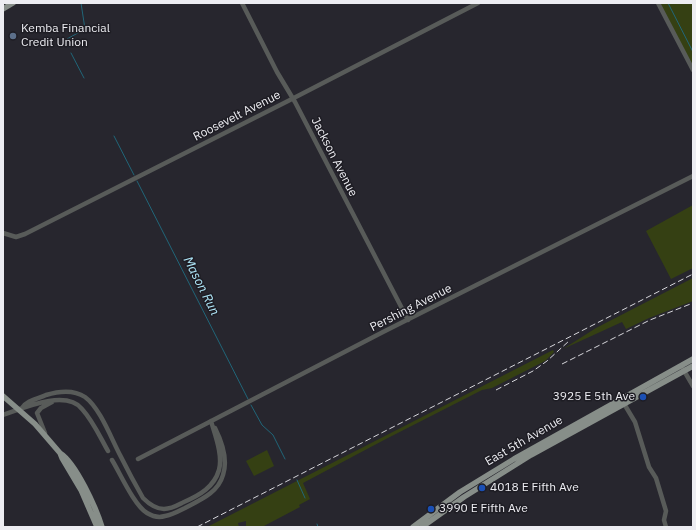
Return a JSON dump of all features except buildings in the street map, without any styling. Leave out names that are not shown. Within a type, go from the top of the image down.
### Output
[{"type":"main road","points":[[3,9],[13,3]]},
{"type":"main road","name":"East 5th Avenue","points":[[422,527],[495,477],[623,401],[683,368],[693,359]]},
{"type":"main road","name":"East 5th Avenue","points":[[683,368],[693,366]]},
{"type":"main road","points":[[3,396],[21,408],[65,456],[76,471],[93,504],[102,527]]},
{"type":"main road","name":"East 5th Avenue","points":[[413,527],[460,492],[537,445],[623,401]]},
{"type":"main road","points":[[60,452],[85,499],[97,527]]},
{"type":"street","name":"Jackson Avenue","points":[[242,3],[274,67],[293,99],[408,320]]},
{"type":"street","name":"Roosevelt Avenue","points":[[3,233],[16,237],[25,234],[293,99],[478,3]]},
{"type":"street","points":[[658,3],[693,70]]},
{"type":"street","name":"Pershing Avenue","points":[[138,459],[693,176]]},
{"type":"street","points":[[683,368],[693,386]]},
{"type":"street","points":[[21,408],[25,403],[63,391],[75,392],[85,397],[94,406],[101,418],[143,498],[149,504],[157,508],[165,509],[173,508],[204,492],[219,470],[220,461],[211,421]]},
{"type":"street","points":[[3,414],[50,400],[67,400],[81,407],[108,451]]},
{"type":"street","points":[[46,436],[37,413],[47,404],[58,400]]},
{"type":"street","points":[[623,401],[635,422],[650,467],[656,478],[666,511],[664,520],[666,527]]},
{"type":"street","points":[[112,460],[142,509],[148,514],[156,517],[174,514],[208,495],[220,483],[223,476],[225,460],[224,452],[219,435],[211,421]]},
{"type":"green space","points":[[658,3],[693,3],[693,70]]},
{"type":"green space","points":[[693,205],[693,268],[671,279],[646,231]]},
{"type":"green space","points":[[693,278],[693,301],[649,318],[626,329],[622,322],[563,349],[596,328]]},
{"type":"green space","points":[[553,350],[554,352],[545,361],[492,388],[482,390],[303,483],[310,499],[299,505],[300,507],[262,527],[246,527],[246,521],[238,523],[239,527],[207,527]]},
{"type":"green space","points":[[267,450],[274,466],[254,476],[246,461]]},
{"type":"waterway","name":"Mason Run","points":[[69,47],[66,42],[67,39],[85,29],[81,3]]},
{"type":"waterway","points":[[668,3],[693,52]]},
{"type":"waterway","name":"Mason Run","points":[[71,53],[84,78]]},
{"type":"waterway","name":"Mason Run","points":[[114,136],[134,175]]},
{"type":"waterway","name":"Mason Run","points":[[137,181],[248,399]]},
{"type":"waterway","name":"Mason Run","points":[[251,405],[262,425],[273,435],[285,459]]},
{"type":"waterway","name":"Mason Run","points":[[297,480],[305,498]]},
{"type":"railway","points":[[197,527],[693,274]]},
{"type":"railway","points":[[562,364],[650,320],[693,303]]},
{"type":"railway","points":[[496,390],[533,371],[547,361],[569,341]]},
{"type":"place","name":"Kemba Financial Credit Union","points":[[13,36]]},
{"type":"place","name":"3925 E 5th Ave","points":[[643,397]]},
{"type":"place","name":"4018 E Fifth Ave","points":[[482,488]]},
{"type":"place","name":"3990 E Fifth Ave","points":[[431,509]]}]
